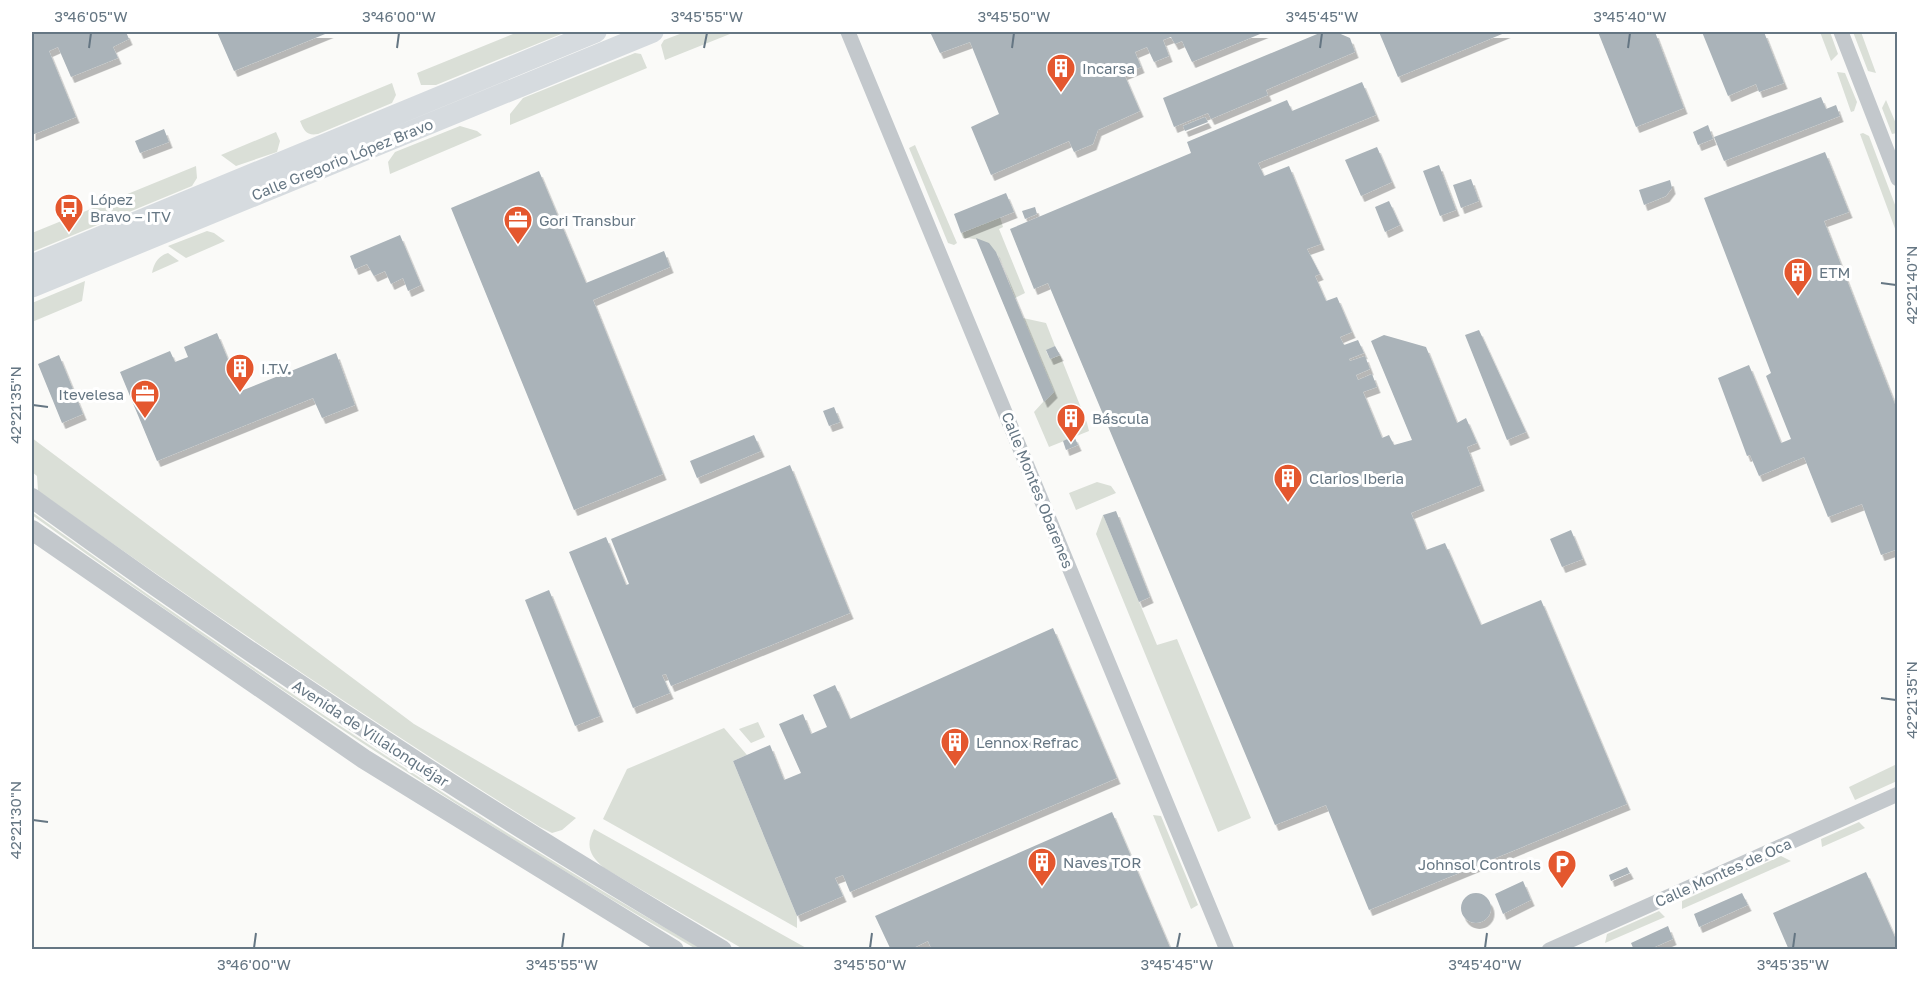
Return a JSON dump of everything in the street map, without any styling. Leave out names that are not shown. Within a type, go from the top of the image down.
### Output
[{"type":"main road","name":"Calle Gregorio López Bravo","points":[[32,265],[596,32]]},
{"type":"main road","name":"Calle Gregorio López Bravo","points":[[32,287],[653,32]]},
{"type":"street","name":"Calle Montes Obarenes","points":[[848,32],[1227,950]]},
{"type":"street","points":[[1841,32],[1898,178]]},
{"type":"street","name":"Avenida de Villalonquéjar","points":[[32,498],[244,649],[375,737],[528,834],[722,950]]},
{"type":"street","name":"Avenida de Villalonquéjar","points":[[32,530],[364,759],[551,877],[674,950]]},
{"type":"street","name":"Calle Montes de Oca","points":[[1549,950],[1898,794]]},
{"type":"shaded area","points":[[518,32],[566,32],[436,85],[421,85],[417,73]]},
{"type":"shaded area","points":[[685,32],[735,32],[665,60],[661,45],[664,40]]},
{"type":"shaded area","points":[[1820,32],[1830,32],[1838,54],[1831,61]]},
{"type":"shaded area","points":[[1853,32],[1861,32],[1876,73],[1868,71]]},
{"type":"shaded area","points":[[635,53],[641,54],[647,68],[510,125],[510,114],[523,98]]},
{"type":"shaded area","points":[[1837,72],[1845,73],[1857,102],[1854,111],[1851,112]]},
{"type":"shaded area","points":[[392,83],[396,95],[392,103],[318,134],[309,133],[301,125],[300,121]]},
{"type":"shaded area","points":[[1886,100],[1897,126],[1897,133],[1892,134],[1882,108]]},
{"type":"shaded area","points":[[460,126],[477,131],[482,135],[390,174],[388,162],[395,152]]},
{"type":"shaded area","points":[[276,132],[280,141],[277,152],[236,166],[221,155]]},
{"type":"shaded area","points":[[1860,134],[1869,136],[1897,210],[1897,234]]},
{"type":"shaded area","points":[[915,145],[957,243],[954,245],[948,243],[909,148]]},
{"type":"shaded area","points":[[196,166],[197,178],[192,186],[32,252],[32,233]]},
{"type":"shaded area","points":[[1000,217],[1003,227],[999,229],[1025,293],[1015,298],[999,257],[993,249],[976,239],[963,238],[961,233]]},
{"type":"shaded area","points":[[207,231],[225,241],[186,258],[168,246]]},
{"type":"shaded area","points":[[168,253],[179,261],[152,273],[157,260]]},
{"type":"shaded area","points":[[85,281],[82,301],[32,322],[32,303]]},
{"type":"shaded area","points":[[1023,318],[1046,323],[1055,346],[1046,351],[1050,359],[1060,355],[1089,431],[1049,447],[1034,412],[1053,391]]},
{"type":"shaded area","points":[[32,438],[414,724],[576,818],[562,830],[552,833],[540,827],[350,705],[100,535],[38,491],[37,476],[32,472]]},
{"type":"shaded area","points":[[1097,482],[1111,486],[1116,493],[1076,510],[1069,493]]},
{"type":"shaded area","points":[[32,512],[195,628],[445,794],[615,899],[702,949],[696,949],[610,899],[358,740],[194,629],[32,515]]},
{"type":"shaded area","points":[[1103,515],[1157,645],[1177,639],[1251,818],[1218,832],[1096,534]]},
{"type":"shaded area","points":[[758,722],[765,737],[751,743],[739,729]]},
{"type":"shaded area","points":[[724,728],[747,755],[733,761],[797,916],[797,928],[603,819],[627,769]]},
{"type":"shaded area","points":[[1897,764],[1897,781],[1855,800],[1849,787]]},
{"type":"shaded area","points":[[1153,815],[1161,816],[1198,905],[1191,909]]},
{"type":"shaded area","points":[[1859,822],[1865,828],[1822,847],[1821,839]]},
{"type":"shaded area","points":[[594,829],[808,949],[743,949],[604,868],[590,850],[591,835]]},
{"type":"shaded area","points":[[1781,856],[1791,861],[1682,909],[1682,901]]},
{"type":"shaded area","points":[[1659,911],[1665,917],[1605,943],[1607,934]]},
{"type":"building","points":[[32,32],[42,34],[47,32],[126,32],[129,39],[113,47],[118,58],[71,77],[58,47],[49,51],[76,117],[32,135]]},
{"type":"building","points":[[217,32],[330,32],[234,71]]},
{"type":"building","name":"Incarsa","points":[[930,32],[1265,32],[1192,62],[1182,41],[1175,44],[1171,37],[1163,40],[1169,56],[1154,62],[1147,47],[1135,52],[1141,67],[1124,74],[1140,111],[1098,130],[1093,144],[1074,152],[1069,141],[991,175],[971,127],[999,114],[970,42],[940,53]]},
{"type":"building","points":[[1322,32],[1336,32],[1350,38],[1355,52],[1266,90],[1268,95],[1211,119],[1208,113],[1174,127],[1163,98]]},
{"type":"building","points":[[1379,32],[1507,32],[1398,77]]},
{"type":"building","points":[[1598,32],[1655,32],[1684,108],[1636,127]]},
{"type":"building","points":[[1702,32],[1764,32],[1784,83],[1759,92],[1756,84],[1728,96]]},
{"type":"building","name":"Clarios Iberia","points":[[1362,82],[1376,115],[1258,163],[1264,176],[1289,166],[1321,244],[1307,249],[1320,274],[1315,276],[1326,301],[1337,297],[1352,332],[1340,337],[1344,345],[1358,340],[1364,353],[1349,359],[1350,361],[1365,356],[1370,369],[1356,375],[1358,380],[1372,374],[1377,387],[1363,392],[1382,438],[1389,435],[1394,445],[1412,440],[1371,341],[1384,335],[1426,347],[1457,423],[1466,418],[1477,443],[1467,447],[1481,485],[1411,513],[1426,550],[1445,543],[1481,625],[1541,600],[1627,804],[1369,910],[1326,805],[1275,825],[1048,283],[1034,289],[1010,229],[1191,153],[1187,142],[1287,100],[1292,111]]},
{"type":"building","points":[[1821,97],[1826,109],[1836,105],[1840,116],[1724,161],[1714,137]]},
{"type":"building","points":[[1205,117],[1208,122],[1185,131],[1183,126]]},
{"type":"building","points":[[1708,125],[1713,139],[1698,145],[1693,132]]},
{"type":"building","points":[[164,129],[169,142],[140,153],[135,141]]},
{"type":"building","points":[[1377,147],[1392,182],[1361,196],[1345,160]]},
{"type":"building","name":"ETM","points":[[1825,152],[1849,212],[1824,221],[1898,412],[1898,549],[1881,555],[1862,504],[1828,517],[1804,457],[1759,476],[1750,455],[1747,456],[1718,378],[1749,365],[1781,443],[1791,439],[1766,376],[1771,373],[1704,198]]},
{"type":"building","points":[[1439,165],[1456,210],[1440,216],[1423,171]]},
{"type":"building","points":[[539,171],[586,283],[664,251],[670,267],[593,300],[663,474],[574,510],[451,208]]},
{"type":"building","points":[[1471,179],[1479,201],[1461,208],[1453,185]]},
{"type":"building","points":[[1670,180],[1672,188],[1666,196],[1644,205],[1639,190]]},
{"type":"building","points":[[1006,193],[1014,212],[961,233],[954,214]]},
{"type":"building","points":[[1389,201],[1400,225],[1385,232],[1375,207]]},
{"type":"building","points":[[1035,207],[1037,214],[1025,219],[1022,211]]},
{"type":"building","points":[[400,235],[421,285],[408,291],[403,278],[391,284],[385,271],[374,276],[367,264],[355,269],[350,256]]},
{"type":"building","points":[[976,238],[989,243],[996,252],[1054,392],[1044,402]]},
{"type":"building","points":[[1479,330],[1526,432],[1507,440],[1465,335]]},
{"type":"building","name":"I.T.V.","points":[[217,333],[241,391],[336,353],[355,405],[322,418],[313,398],[157,461],[120,372],[170,351],[175,362],[188,357],[184,347]]},
{"type":"building","points":[[1055,346],[1060,355],[1050,359],[1046,350]]},
{"type":"building","points":[[59,355],[83,414],[62,423],[38,364]]},
{"type":"building","points":[[834,407],[840,422],[829,426],[823,411]]},
{"type":"building","points":[[754,435],[761,451],[697,478],[690,461]]},
{"type":"building","name":"Báscula","points":[[1074,436],[1078,445],[1066,450],[1063,441]]},
{"type":"building","points":[[790,465],[850,613],[671,686],[666,674],[662,675],[670,693],[633,708],[569,552],[606,537],[626,585],[629,584],[611,539]]},
{"type":"building","points":[[1116,511],[1150,597],[1139,602],[1103,515]]},
{"type":"building","points":[[1571,530],[1583,559],[1562,567],[1550,539]]},
{"type":"building","points":[[549,590],[600,716],[575,726],[525,600]]},
{"type":"building","name":"Lennox Refrac","points":[[1053,628],[1117,778],[850,892],[843,875],[835,878],[843,896],[797,916],[733,761],[770,745],[784,780],[801,773],[779,724],[803,714],[811,734],[827,727],[813,695],[835,685],[850,719]]},
{"type":"building","name":"Naves TOR","points":[[1112,812],[1171,950],[932,950],[928,941],[909,950],[891,950],[875,916]]},
{"type":"building","points":[[1627,867],[1630,873],[1611,881],[1609,875]]},
{"type":"building","points":[[1866,872],[1898,944],[1898,950],[1789,950],[1773,913]]},
{"type":"building","points":[[1523,881],[1531,900],[1503,914],[1495,894]]},
{"type":"building","points":[[1476,893],[1487,897],[1491,908],[1487,919],[1476,923],[1465,919],[1461,908],[1465,897]]},
{"type":"building","points":[[1742,893],[1748,905],[1699,927],[1694,914]]},
{"type":"building","points":[[1668,926],[1673,939],[1648,950],[1634,950],[1631,943]]},
{"type":"place","name":"Incarsa","points":[[1061,94]]},
{"type":"place","name":"López Bravo – ITV","points":[[69,234]]},
{"type":"place","name":"Gori Transbur","points":[[518,246]]},
{"type":"place","name":"ETM","points":[[1798,298]]},
{"type":"place","name":"I.T.V.","points":[[240,394]]},
{"type":"place","name":"Itevelesa","points":[[145,420]]},
{"type":"place","name":"Báscula","points":[[1071,444]]},
{"type":"place","name":"Clarios Iberia","points":[[1288,504]]},
{"type":"place","name":"Lennox Refrac","points":[[955,768]]},
{"type":"place","name":"Naves TOR","points":[[1042,888]]},
{"type":"place","name":"Johnsol Controls","points":[[1562,890]]}]
